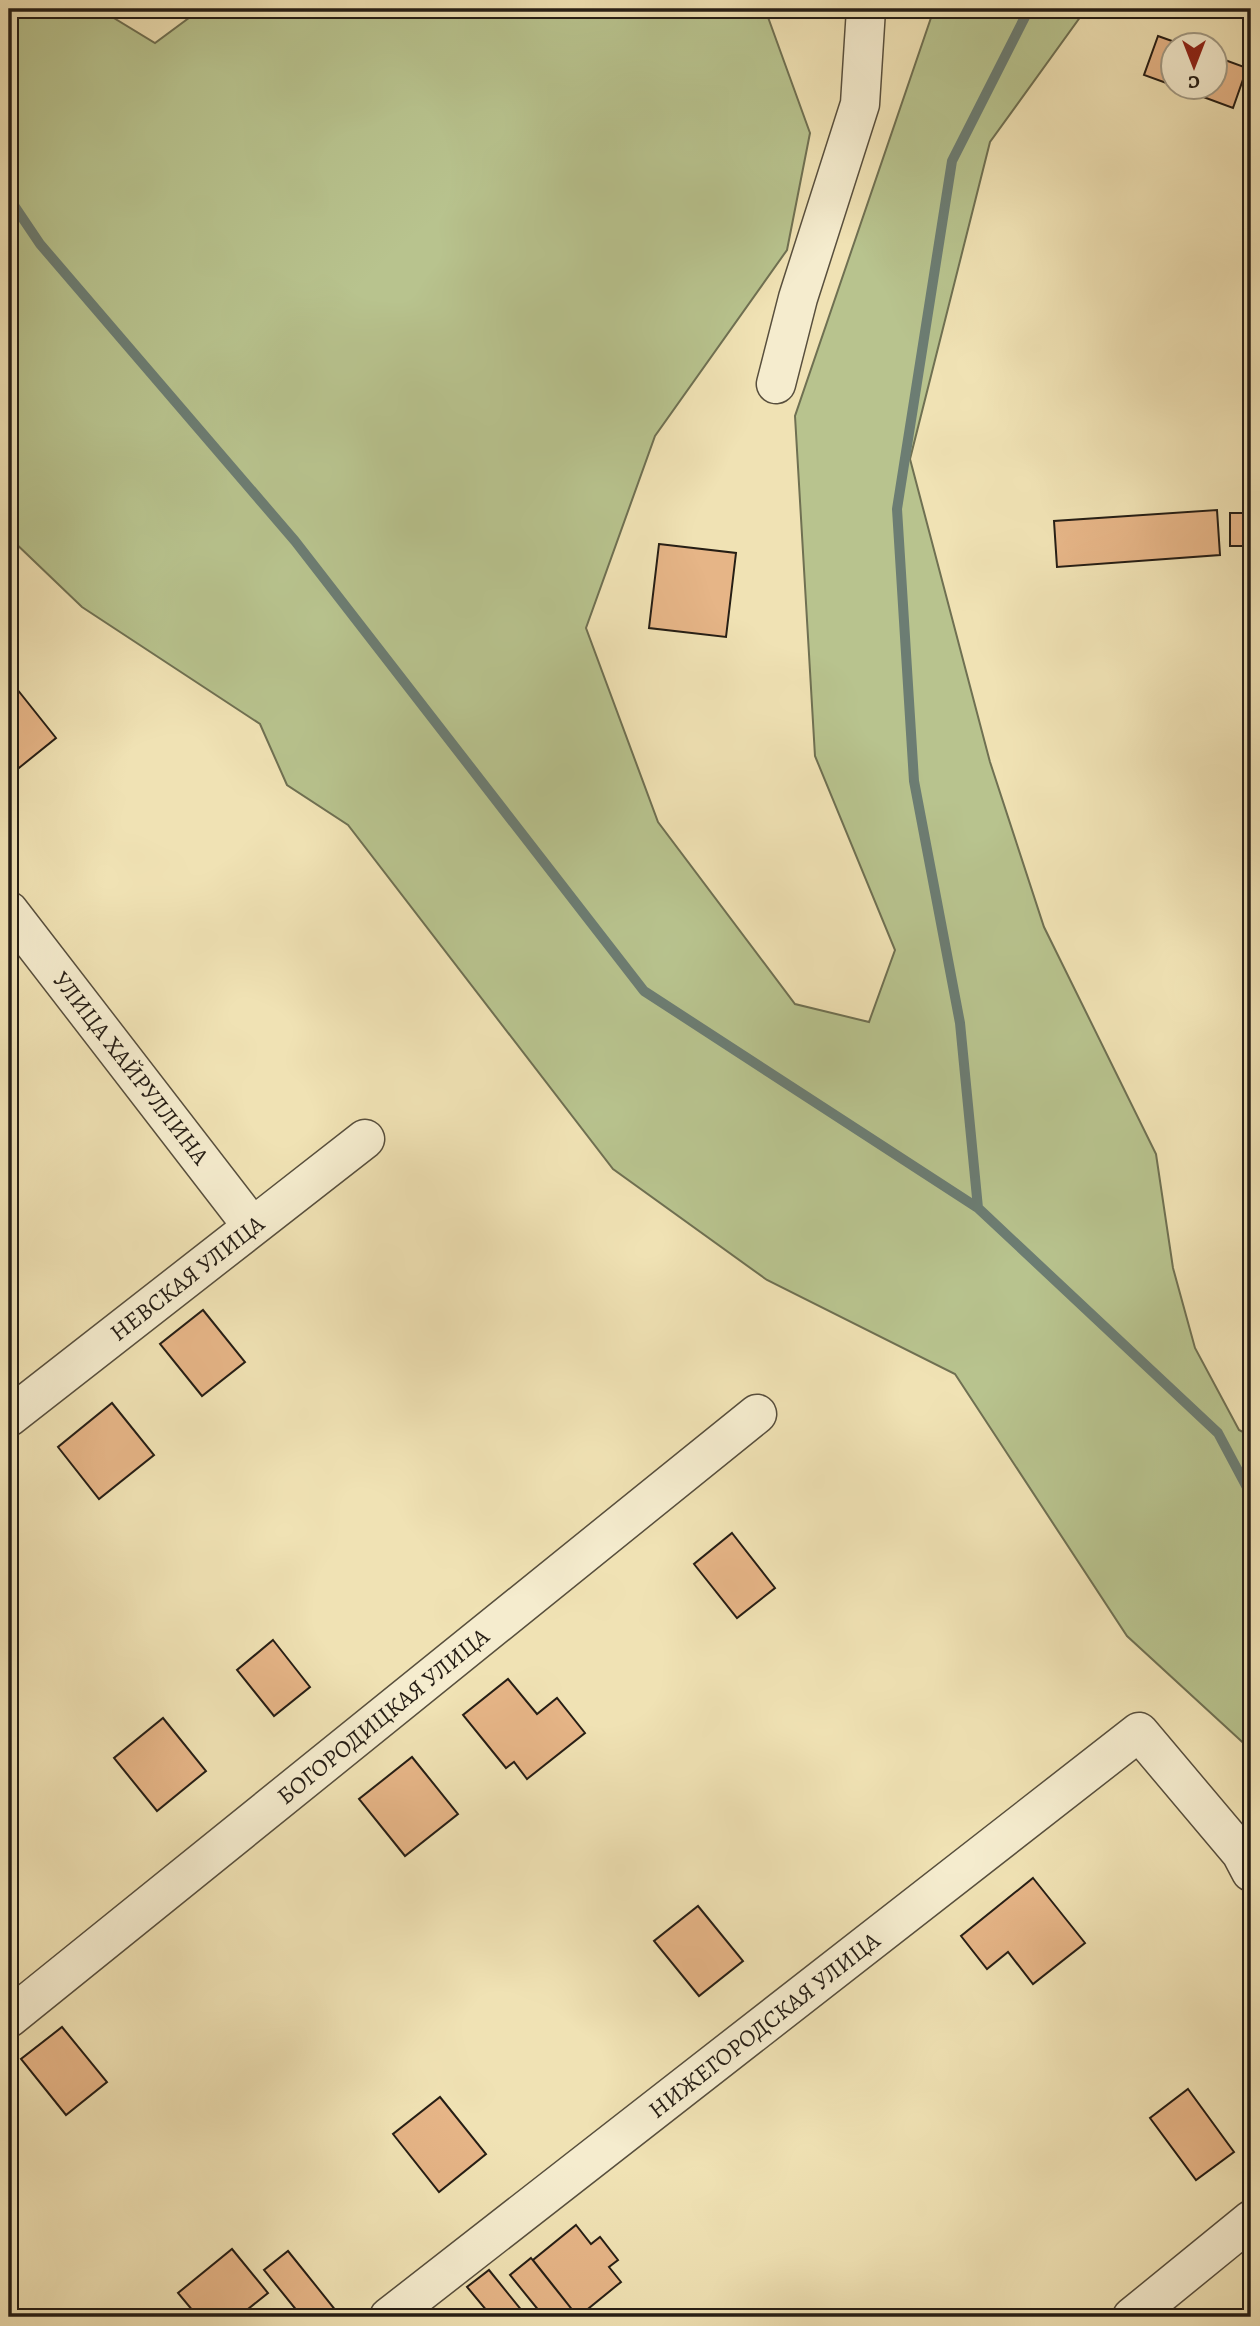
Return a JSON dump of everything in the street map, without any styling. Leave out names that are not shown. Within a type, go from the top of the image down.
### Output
[{"type":"street","points":[[776,384],[798,298],[860,104],[866,9]]},
{"type":"street","name":"УЛИЦА ХАЙРУЛЛИНА","points":[[9,911],[252,1226]]},
{"type":"street","name":"НЕВСКАЯ УЛИЦА","points":[[9,1417],[365,1139]]},
{"type":"street","name":"БОГОРОДИЦКАЯ УЛИЦА","points":[[9,2018],[757,1414]]},
{"type":"street","name":"НИЖЕГОРОДСКАЯ УЛИЦА","points":[[389,2317],[1139,1732],[1241,1853],[1251,1872]]},
{"type":"street","points":[[1132,2317],[1251,2220]]},
{"type":"green space","points":[[9,9],[99,9],[155,43],[201,9],[765,9],[810,133],[787,250],[655,436],[586,628],[658,822],[795,1004],[869,1022],[895,950],[815,756],[795,416],[934,9],[1086,9],[990,142],[910,459],[990,762],[1044,927],[1156,1154],[1173,1268],[1195,1348],[1239,1430],[1251,1436],[1251,1750],[1127,1636],[955,1374],[767,1280],[613,1169],[348,825],[287,785],[260,724],[82,607],[9,537]]},
{"type":"building","points":[[1158,36],[1158,80],[1144,75]]},
{"type":"building","points":[[1228,61],[1247,68],[1233,108],[1217,102],[1228,102]]},
{"type":"building","points":[[1217,510],[1220,555],[1057,567],[1054,521]]},
{"type":"building","points":[[1230,513],[1251,513],[1251,546],[1230,546]]},
{"type":"building","points":[[659,544],[736,553],[726,637],[649,628]]},
{"type":"building","points":[[9,679],[56,738],[9,776]]},
{"type":"building","points":[[203,1310],[245,1362],[202,1396],[160,1344]]},
{"type":"building","points":[[112,1403],[154,1455],[99,1499],[58,1447]]},
{"type":"building","points":[[732,1533],[775,1588],[737,1618],[694,1564]]},
{"type":"building","points":[[9,1535],[16,1544],[9,1549]]},
{"type":"building","points":[[273,1640],[310,1687],[274,1716],[237,1670]]},
{"type":"building","points":[[508,1679],[537,1714],[557,1698],[585,1733],[527,1779],[514,1762],[506,1768],[463,1715]]},
{"type":"building","points":[[163,1718],[206,1771],[157,1811],[114,1758]]},
{"type":"building","points":[[412,1757],[458,1814],[405,1856],[359,1799]]},
{"type":"building","points":[[1033,1878],[1085,1943],[1033,1984],[1008,1952],[987,1969],[961,1936]]},
{"type":"building","points":[[698,1906],[743,1961],[699,1996],[654,1941]]},
{"type":"building","points":[[62,2027],[107,2082],[66,2115],[21,2059]]},
{"type":"building","points":[[1188,2089],[1234,2152],[1196,2180],[1150,2118]]},
{"type":"building","points":[[440,2097],[486,2154],[439,2192],[393,2134]]},
{"type":"building","points":[[576,2225],[591,2244],[600,2237],[618,2260],[609,2267],[621,2282],[578,2317],[533,2260]]},
{"type":"building","points":[[232,2249],[268,2293],[238,2317],[198,2317],[178,2293]]},
{"type":"building","points":[[288,2251],[337,2312],[331,2317],[302,2317],[264,2270]]},
{"type":"building","points":[[531,2258],[578,2317],[544,2317],[510,2275]]},
{"type":"building","points":[[489,2270],[527,2317],[492,2317],[467,2287]]},
{"type":"waterway","points":[[978,1208],[960,1023],[914,781],[897,509],[952,161],[1029,9]]},
{"type":"waterway","points":[[9,198],[40,244],[295,541],[644,991],[978,1208],[1218,1433],[1251,1495]]}]
